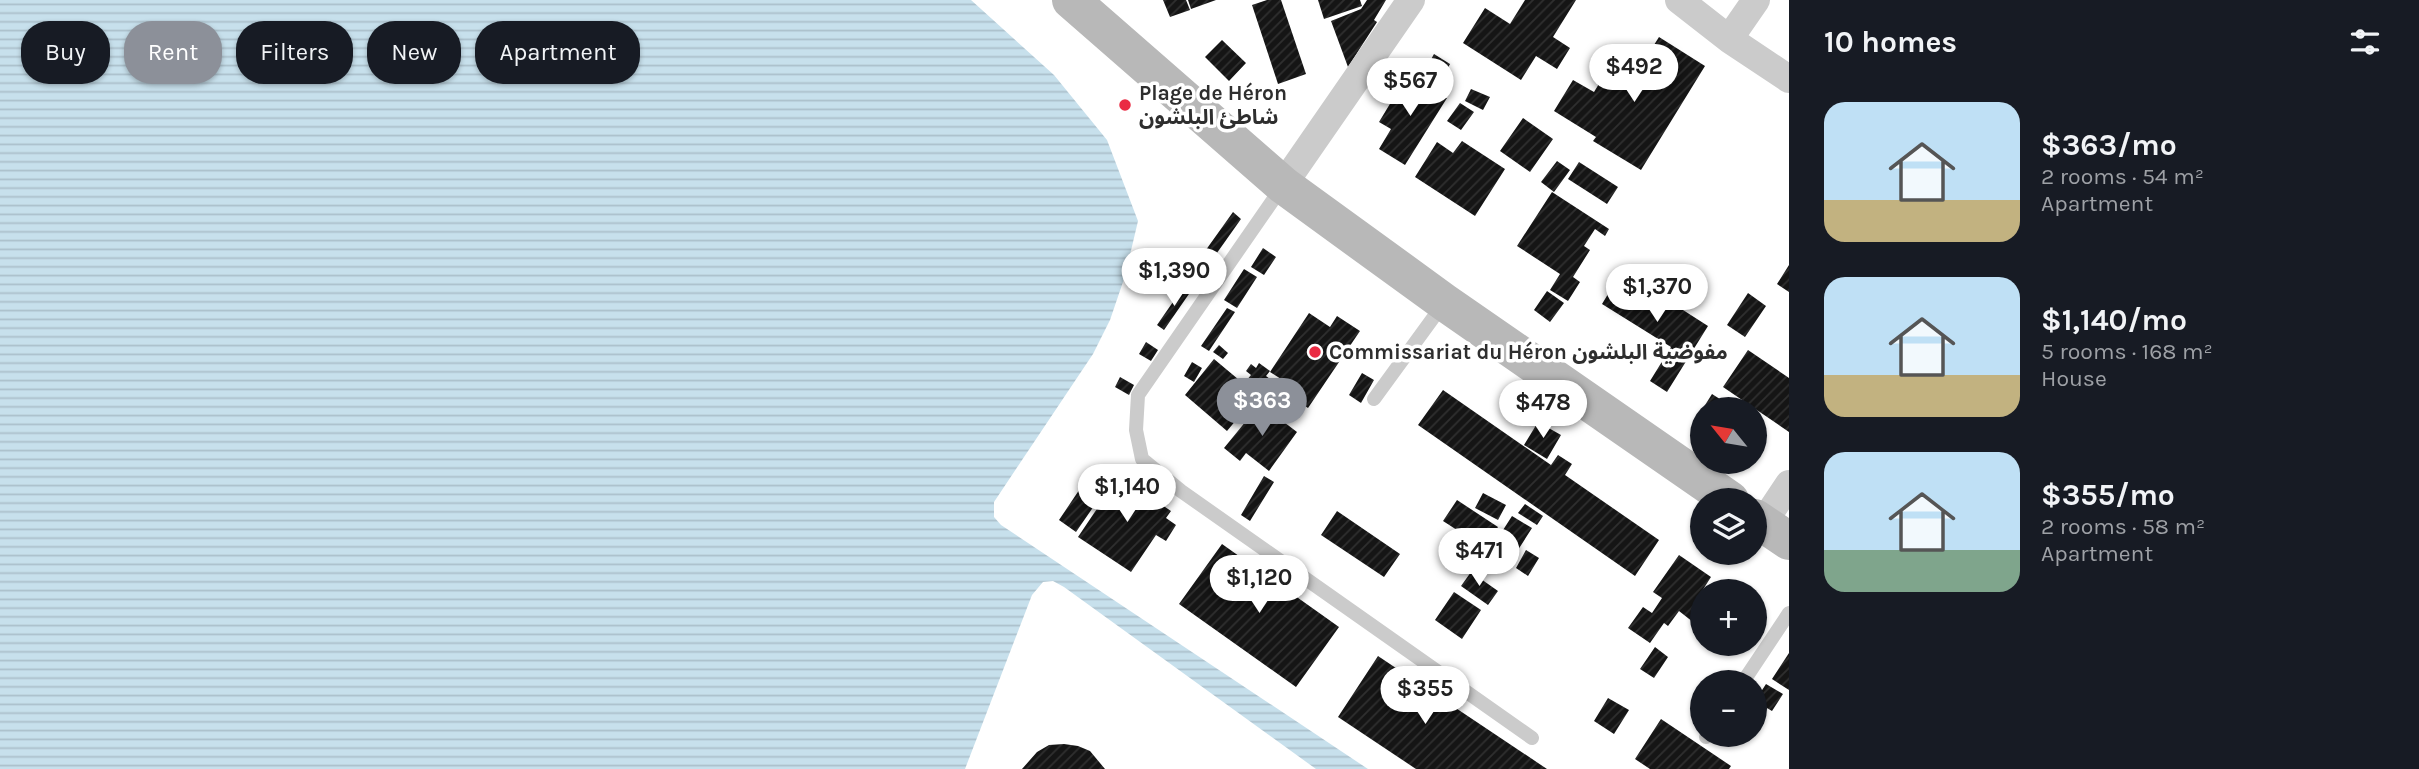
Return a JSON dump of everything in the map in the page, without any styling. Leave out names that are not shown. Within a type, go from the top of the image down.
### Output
[{"type":"street","points":[[1071,0],[1283,185],[1444,302],[1713,488]]},
{"type":"street","points":[[1283,185],[1411,0]]},
{"type":"street","points":[[1679,0],[1729,39],[1789,79]]},
{"type":"street","points":[[1729,39],[1756,0]]},
{"type":"street","points":[[1769,528],[1789,484]]},
{"type":"lane","points":[[1283,185],[1138,395],[1136,429],[1142,458],[1181,491],[1532,738]]},
{"type":"lane","points":[[1374,399],[1444,302]]},
{"type":"lane","points":[[1751,670],[1789,612]]},
{"type":"water","points":[[0,0],[971,0],[1054,75],[1107,140],[1138,221],[1125,276],[1110,320],[1093,354],[994,502],[994,517],[1001,525],[1368,769],[1316,769],[1053,581],[1043,582],[1032,595],[965,769],[0,769]]},
{"type":"building","points":[[1163,0],[1186,0],[1190,10],[1170,17]]},
{"type":"building","points":[[1188,0],[1216,0],[1191,9]]},
{"type":"building","points":[[1267,0],[1281,0],[1306,74],[1278,84],[1252,5]]},
{"type":"building","points":[[1318,0],[1360,0],[1362,6],[1324,19]]},
{"type":"building","points":[[1367,0],[1386,0],[1374,20],[1377,22],[1348,67],[1331,21],[1361,9]]},
{"type":"building","points":[[1525,0],[1576,0],[1553,37],[1570,48],[1557,69],[1536,56],[1521,80],[1463,43],[1485,8],[1510,24]]},
{"type":"building","points":[[1659,37],[1705,66],[1641,170],[1593,141],[1596,137],[1554,111],[1573,80],[1594,92],[1605,74],[1627,88]]},
{"type":"building","points":[[1222,40],[1246,63],[1229,81],[1205,57]]},
{"type":"building","points":[[1434,54],[1450,64],[1439,84],[1423,74]]},
{"type":"building","points":[[1408,74],[1447,98],[1405,165],[1379,149],[1391,129],[1379,122]]},
{"type":"building","points":[[1471,89],[1490,97],[1483,110],[1465,101]]},
{"type":"building","points":[[1460,103],[1474,112],[1461,130],[1447,121]]},
{"type":"building","points":[[1523,118],[1553,139],[1530,172],[1500,151]]},
{"type":"building","points":[[1462,141],[1505,169],[1475,216],[1415,177],[1437,142],[1453,153]]},
{"type":"building","points":[[1557,161],[1570,170],[1554,192],[1541,182]]},
{"type":"building","points":[[1579,162],[1618,187],[1607,204],[1568,179]]},
{"type":"building","points":[[1552,192],[1609,229],[1605,236],[1595,229],[1584,246],[1590,250],[1573,277],[1580,282],[1568,301],[1550,290],[1560,274],[1517,246]]},
{"type":"building","points":[[1233,212],[1241,219],[1212,260],[1203,254]]},
{"type":"building","points":[[1263,248],[1276,257],[1264,275],[1251,267]]},
{"type":"building","points":[[1200,261],[1207,266],[1195,285],[1188,280]]},
{"type":"building","points":[[1789,265],[1789,292],[1777,284]]},
{"type":"building","points":[[1244,269],[1257,277],[1237,308],[1224,300]]},
{"type":"building","points":[[1622,271],[1708,326],[1667,392],[1650,381],[1671,347],[1602,304]]},
{"type":"building","points":[[1184,286],[1191,291],[1164,330],[1157,325]]},
{"type":"building","points":[[1547,291],[1564,303],[1550,322],[1534,310]]},
{"type":"building","points":[[1748,293],[1766,306],[1745,337],[1727,325]]},
{"type":"building","points":[[1227,308],[1235,312],[1209,351],[1201,346]]},
{"type":"building","name":"Commissariat du Héron مفوضية البلشون","points":[[1309,313],[1330,327],[1337,316],[1360,331],[1308,408],[1284,392],[1289,384],[1270,372]]},
{"type":"building","points":[[1146,342],[1158,350],[1151,361],[1139,354]]},
{"type":"building","points":[[1219,345],[1228,353],[1223,359],[1213,352]]},
{"type":"building","points":[[1748,350],[1789,378],[1789,432],[1768,418],[1768,397],[1738,397],[1723,387]]},
{"type":"building","points":[[1214,359],[1257,395],[1227,431],[1185,395]]},
{"type":"building","points":[[1192,362],[1202,368],[1194,382],[1184,376]]},
{"type":"building","points":[[1259,363],[1270,371],[1266,376],[1282,388],[1272,401],[1246,381],[1251,375],[1246,371],[1251,364],[1256,368]]},
{"type":"building","points":[[1362,373],[1374,380],[1361,403],[1349,395]]},
{"type":"building","points":[[1120,377],[1134,385],[1129,395],[1115,387]]},
{"type":"building","points":[[1443,390],[1551,465],[1558,455],[1572,464],[1565,475],[1659,540],[1635,576],[1418,425]]},
{"type":"building","points":[[1260,404],[1297,432],[1269,471],[1246,453],[1240,461],[1224,448]]},
{"type":"building","points":[[1538,422],[1561,435],[1547,459],[1524,445]]},
{"type":"building","points":[[1096,465],[1114,477],[1076,532],[1059,520]]},
{"type":"building","points":[[1119,476],[1171,511],[1166,518],[1176,525],[1166,541],[1156,535],[1131,572],[1078,537]]},
{"type":"building","points":[[1264,476],[1274,482],[1250,521],[1241,515]]},
{"type":"building","points":[[1483,493],[1506,505],[1498,520],[1475,508]]},
{"type":"building","points":[[1457,500],[1498,527],[1485,548],[1443,521]]},
{"type":"building","points":[[1525,504],[1543,516],[1537,525],[1518,513]]},
{"type":"building","points":[[1337,511],[1400,554],[1384,577],[1321,535]]},
{"type":"building","points":[[1512,516],[1532,528],[1509,564],[1489,552]]},
{"type":"building","points":[[1222,544],[1339,627],[1296,687],[1179,604]]},
{"type":"building","points":[[1526,550],[1539,558],[1528,576],[1516,568]]},
{"type":"building","points":[[1679,555],[1711,577],[1690,579],[1690,620],[1679,611],[1668,626],[1664,623],[1650,643],[1628,628],[1643,607],[1652,613],[1662,598],[1653,592]]},
{"type":"building","points":[[1471,572],[1498,591],[1488,605],[1461,586]]},
{"type":"building","points":[[1454,592],[1481,610],[1462,639],[1435,620]]},
{"type":"building","points":[[1655,647],[1668,657],[1654,678],[1640,669]]},
{"type":"building","points":[[1789,653],[1789,690],[1772,679]]},
{"type":"building","points":[[1378,656],[1547,769],[1416,769],[1338,717]]},
{"type":"building","points":[[1767,685],[1783,694],[1772,711],[1767,708]]},
{"type":"building","points":[[1608,698],[1629,710],[1614,734],[1594,721]]},
{"type":"building","points":[[1661,719],[1690,738],[1690,747],[1703,747],[1731,766],[1729,769],[1650,769],[1635,759]]},
{"type":"building","points":[[1064,744],[1090,751],[1105,769],[1022,769],[1037,752],[1049,745]]},
{"type":"place","name":"Plage de Héron شاطئ البلشون","points":[[1125,105]]},
{"type":"place","name":"Commissariat du Héron مفوضية البلشون","points":[[1315,352]]}]
